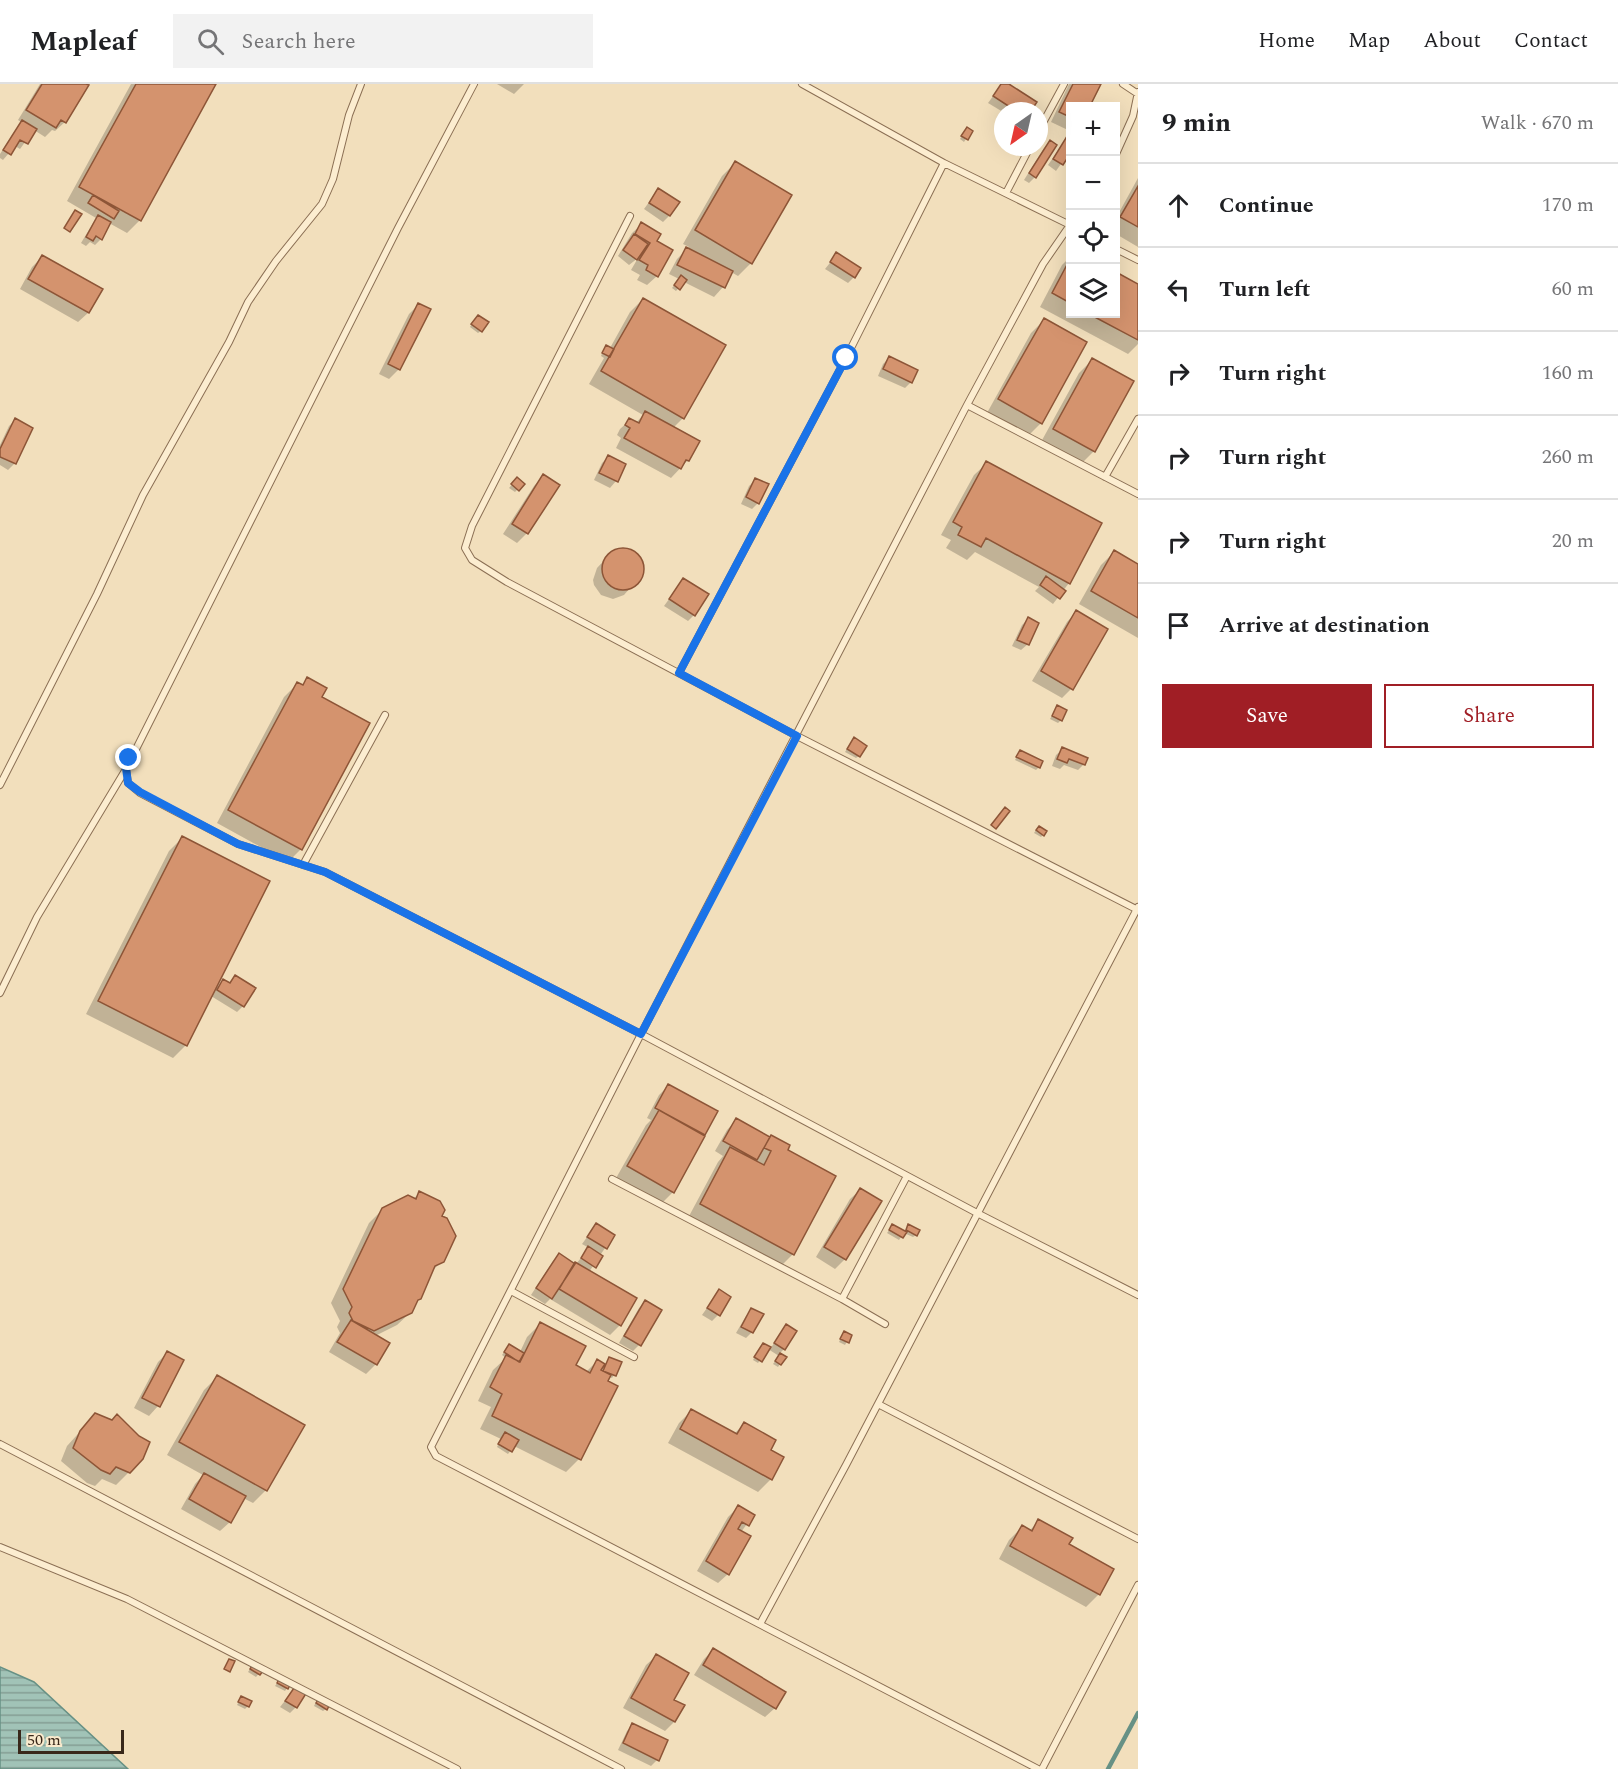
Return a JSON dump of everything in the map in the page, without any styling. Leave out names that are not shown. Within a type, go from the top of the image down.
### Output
[{"type":"lane","points":[[0,785],[97,594],[143,495],[229,342],[248,302],[276,261],[322,204],[333,179],[349,115],[361,84]]},
{"type":"lane","points":[[0,993],[37,917],[126,768],[398,228],[474,84]]},
{"type":"lane","points":[[802,84],[944,163],[1066,223]]},
{"type":"lane","points":[[1048,113],[1064,84]]},
{"type":"lane","points":[[1120,145],[1133,116],[1138,93],[1123,84]]},
{"type":"lane","points":[[1006,193],[1025,156]]},
{"type":"lane","points":[[679,673],[846,358],[944,163]]},
{"type":"lane","points":[[630,216],[472,526],[465,548],[472,560],[507,582],[797,736],[1138,908],[760,1624]]},
{"type":"lane","points":[[1066,231],[1043,264],[967,405],[641,1034],[431,1447],[436,1456],[1040,1769],[1138,1585]]},
{"type":"lane","points":[[1120,251],[1138,260]]},
{"type":"lane","points":[[967,405],[1138,495]]},
{"type":"lane","points":[[1105,477],[1138,419]]},
{"type":"lane","points":[[303,865],[385,715]]},
{"type":"lane","points":[[126,768],[128,783],[140,792],[238,844],[325,872],[641,1034],[977,1213],[1138,1295]]},
{"type":"lane","points":[[842,1299],[907,1176]]},
{"type":"lane","points":[[612,1179],[842,1299],[885,1324]]},
{"type":"lane","points":[[511,1291],[634,1357]]},
{"type":"lane","points":[[878,1404],[1138,1539]]},
{"type":"lane","points":[[0,1444],[621,1769]]},
{"type":"lane","points":[[0,1547],[127,1599],[458,1769]]},
{"type":"water","points":[[0,1667],[34,1682],[128,1769],[0,1769]]},
{"type":"building","points":[[42,84],[89,85],[66,123],[61,120],[56,128],[26,110]]},
{"type":"building","points":[[136,84],[216,84],[141,221],[79,187]]},
{"type":"building","points":[[1001,84],[1009,84],[1037,102],[1002,102],[993,96]]},
{"type":"building","points":[[1073,84],[1101,84],[1092,102],[1066,102],[1066,115],[1059,112]]},
{"type":"building","points":[[22,120],[37,129],[28,144],[20,140],[11,155],[3,150]]},
{"type":"building","points":[[967,127],[973,131],[968,140],[961,136]]},
{"type":"building","points":[[1066,138],[1066,160],[1063,165],[1053,159]]},
{"type":"building","points":[[1050,140],[1057,145],[1036,178],[1029,173],[1040,156],[1048,156]]},
{"type":"building","points":[[735,161],[792,195],[752,264],[695,230]]},
{"type":"building","points":[[1138,186],[1138,227],[1120,217]]},
{"type":"building","points":[[658,188],[680,202],[670,216],[649,203]]},
{"type":"building","points":[[93,195],[119,211],[114,219],[88,203]]},
{"type":"building","points":[[75,210],[82,214],[70,232],[64,228]]},
{"type":"building","points":[[98,215],[111,222],[102,240],[96,236],[93,241],[86,237]]},
{"type":"building","points":[[641,222],[661,234],[657,241],[673,250],[658,277],[646,270],[648,265],[639,260],[650,243],[635,234]]},
{"type":"building","points":[[634,234],[648,244],[637,260],[623,250]]},
{"type":"building","points":[[686,247],[733,271],[725,288],[677,265]]},
{"type":"building","points":[[836,252],[861,268],[855,278],[830,262]]},
{"type":"building","points":[[42,255],[103,289],[89,313],[28,279]]},
{"type":"building","points":[[1066,267],[1066,301],[1052,293]]},
{"type":"building","points":[[1120,274],[1138,284],[1138,340],[1097,318],[1120,318]]},
{"type":"building","points":[[681,275],[687,280],[680,290],[674,285]]},
{"type":"building","points":[[643,298],[726,345],[684,419],[601,371]]},
{"type":"building","points":[[418,303],[431,309],[400,370],[388,364]]},
{"type":"building","points":[[478,315],[489,322],[482,332],[471,324]]},
{"type":"building","points":[[1044,318],[1087,342],[1042,424],[998,399]]},
{"type":"building","points":[[606,345],[614,349],[610,357],[602,353]]},
{"type":"building","points":[[889,356],[918,370],[912,383],[883,369]]},
{"type":"building","points":[[1092,358],[1134,381],[1095,452],[1053,429]]},
{"type":"building","points":[[645,411],[700,441],[689,461],[686,460],[681,469],[624,438],[630,428],[625,425],[629,418],[639,423]]},
{"type":"building","points":[[15,418],[33,428],[16,464],[0,457],[0,449]]},
{"type":"building","points":[[608,455],[626,464],[618,482],[599,473]]},
{"type":"building","points":[[986,461],[1102,523],[1070,584],[986,538],[981,547],[958,535],[962,527],[953,522]]},
{"type":"building","points":[[543,474],[560,485],[528,534],[512,524]]},
{"type":"building","points":[[517,477],[525,484],[519,491],[511,484]]},
{"type":"building","points":[[755,478],[769,484],[759,504],[746,497]]},
{"type":"building","points":[[623,548],[638,554],[644,569],[638,584],[623,590],[608,584],[602,569],[608,554]]},
{"type":"building","points":[[1114,550],[1138,564],[1138,618],[1091,591]]},
{"type":"building","points":[[1046,576],[1066,591],[1060,599],[1040,585]]},
{"type":"building","points":[[683,578],[709,594],[695,616],[669,599]]},
{"type":"building","points":[[1076,610],[1108,629],[1073,690],[1041,671]]},
{"type":"building","points":[[1028,617],[1039,623],[1029,645],[1017,640]]},
{"type":"building","points":[[307,677],[327,688],[322,697],[370,723],[302,850],[228,810],[297,682],[303,685]]},
{"type":"building","points":[[1057,705],[1067,710],[1062,721],[1052,716]]},
{"type":"building","points":[[854,737],[867,746],[860,757],[847,749]]},
{"type":"building","points":[[1062,747],[1088,758],[1085,765],[1069,759],[1067,763],[1057,759]]},
{"type":"building","points":[[1020,750],[1043,761],[1040,768],[1016,757]]},
{"type":"building","points":[[1005,807],[1010,811],[996,829],[991,825]]},
{"type":"building","points":[[1039,826],[1047,831],[1044,836],[1036,830]]},
{"type":"building","points":[[182,836],[270,881],[187,1046],[98,1001]]},
{"type":"building","points":[[235,975],[256,988],[244,1007],[217,990],[223,979],[230,983]]},
{"type":"building","points":[[668,1084],[718,1111],[705,1135],[655,1108]]},
{"type":"building","points":[[659,1110],[705,1136],[674,1193],[627,1166]]},
{"type":"building","points":[[736,1118],[770,1137],[757,1160],[723,1141]]},
{"type":"building","points":[[771,1135],[790,1145],[788,1150],[836,1176],[794,1255],[700,1204],[730,1147],[764,1165],[771,1151],[764,1148]]},
{"type":"building","points":[[860,1188],[882,1201],[846,1260],[824,1247]]},
{"type":"building","points":[[419,1191],[440,1201],[445,1210],[442,1216],[447,1218],[456,1236],[444,1262],[435,1266],[421,1299],[418,1300],[412,1313],[374,1331],[353,1321],[349,1313],[352,1307],[343,1289],[382,1208],[408,1195],[416,1199]]},
{"type":"building","points":[[596,1223],[615,1235],[607,1249],[587,1237]]},
{"type":"building","points":[[892,1224],[907,1232],[903,1238],[889,1230]]},
{"type":"building","points":[[908,1224],[920,1230],[917,1236],[906,1230]]},
{"type":"building","points":[[588,1246],[603,1256],[596,1268],[581,1258]]},
{"type":"building","points":[[559,1253],[575,1264],[552,1299],[536,1288]]},
{"type":"building","points":[[575,1262],[637,1298],[621,1326],[559,1289]]},
{"type":"building","points":[[719,1289],[731,1297],[720,1316],[707,1308]]},
{"type":"building","points":[[645,1300],[662,1310],[641,1346],[624,1336]]},
{"type":"building","points":[[751,1308],[764,1314],[753,1333],[741,1327]]},
{"type":"building","points":[[351,1320],[390,1343],[377,1365],[337,1342]]},
{"type":"building","points":[[540,1322],[586,1346],[576,1365],[590,1373],[597,1359],[605,1364],[601,1370],[611,1375],[608,1381],[618,1386],[581,1460],[492,1416],[502,1394],[490,1387],[506,1355],[520,1362]]},
{"type":"building","points":[[786,1324],[797,1331],[785,1350],[774,1343]]},
{"type":"building","points":[[844,1331],[852,1335],[849,1343],[840,1339]]},
{"type":"building","points":[[763,1343],[771,1347],[762,1362],[754,1357]]},
{"type":"building","points":[[509,1344],[524,1353],[519,1362],[504,1352]]},
{"type":"building","points":[[167,1351],[184,1360],[160,1407],[142,1398]]},
{"type":"building","points":[[780,1353],[787,1357],[781,1365],[775,1361]]},
{"type":"building","points":[[609,1357],[622,1362],[616,1376],[603,1371]]},
{"type":"building","points":[[217,1375],[305,1425],[267,1491],[179,1442]]},
{"type":"building","points":[[691,1409],[737,1434],[744,1422],[776,1440],[771,1450],[784,1457],[772,1480],[680,1429]]},
{"type":"building","points":[[95,1413],[112,1420],[117,1414],[139,1436],[150,1442],[143,1459],[130,1473],[116,1467],[110,1474],[101,1470],[73,1448],[80,1431]]},
{"type":"building","points":[[505,1432],[519,1440],[512,1452],[498,1444]]},
{"type":"building","points":[[204,1473],[246,1496],[231,1523],[189,1499]]},
{"type":"building","points":[[738,1505],[755,1515],[749,1526],[742,1522],[738,1529],[751,1536],[729,1575],[706,1561]]},
{"type":"building","points":[[1038,1519],[1073,1538],[1069,1544],[1114,1569],[1100,1595],[1010,1546],[1022,1525],[1032,1531]]},
{"type":"building","points":[[713,1648],[786,1692],[776,1709],[703,1665]]},
{"type":"building","points":[[656,1654],[689,1673],[674,1700],[685,1705],[675,1722],[631,1698]]},
{"type":"building","points":[[229,1659],[235,1661],[230,1672],[224,1669]]},
{"type":"building","points":[[253,1664],[263,1671],[260,1675],[250,1669]]},
{"type":"building","points":[[280,1677],[291,1683],[288,1689],[277,1683]]},
{"type":"building","points":[[296,1685],[307,1692],[297,1708],[285,1701]]},
{"type":"building","points":[[241,1696],[252,1701],[249,1707],[238,1702]]},
{"type":"building","points":[[319,1698],[330,1704],[327,1710],[316,1703]]},
{"type":"building","points":[[632,1723],[668,1740],[659,1761],[623,1743]]},
{"type":"waterway","points":[[1108,1769],[1138,1713]]},
{"type":"route","points":[[129,758],[126,768],[128,783],[140,792],[238,844],[325,872],[641,1034],[797,736],[679,673],[846,358]]}]
